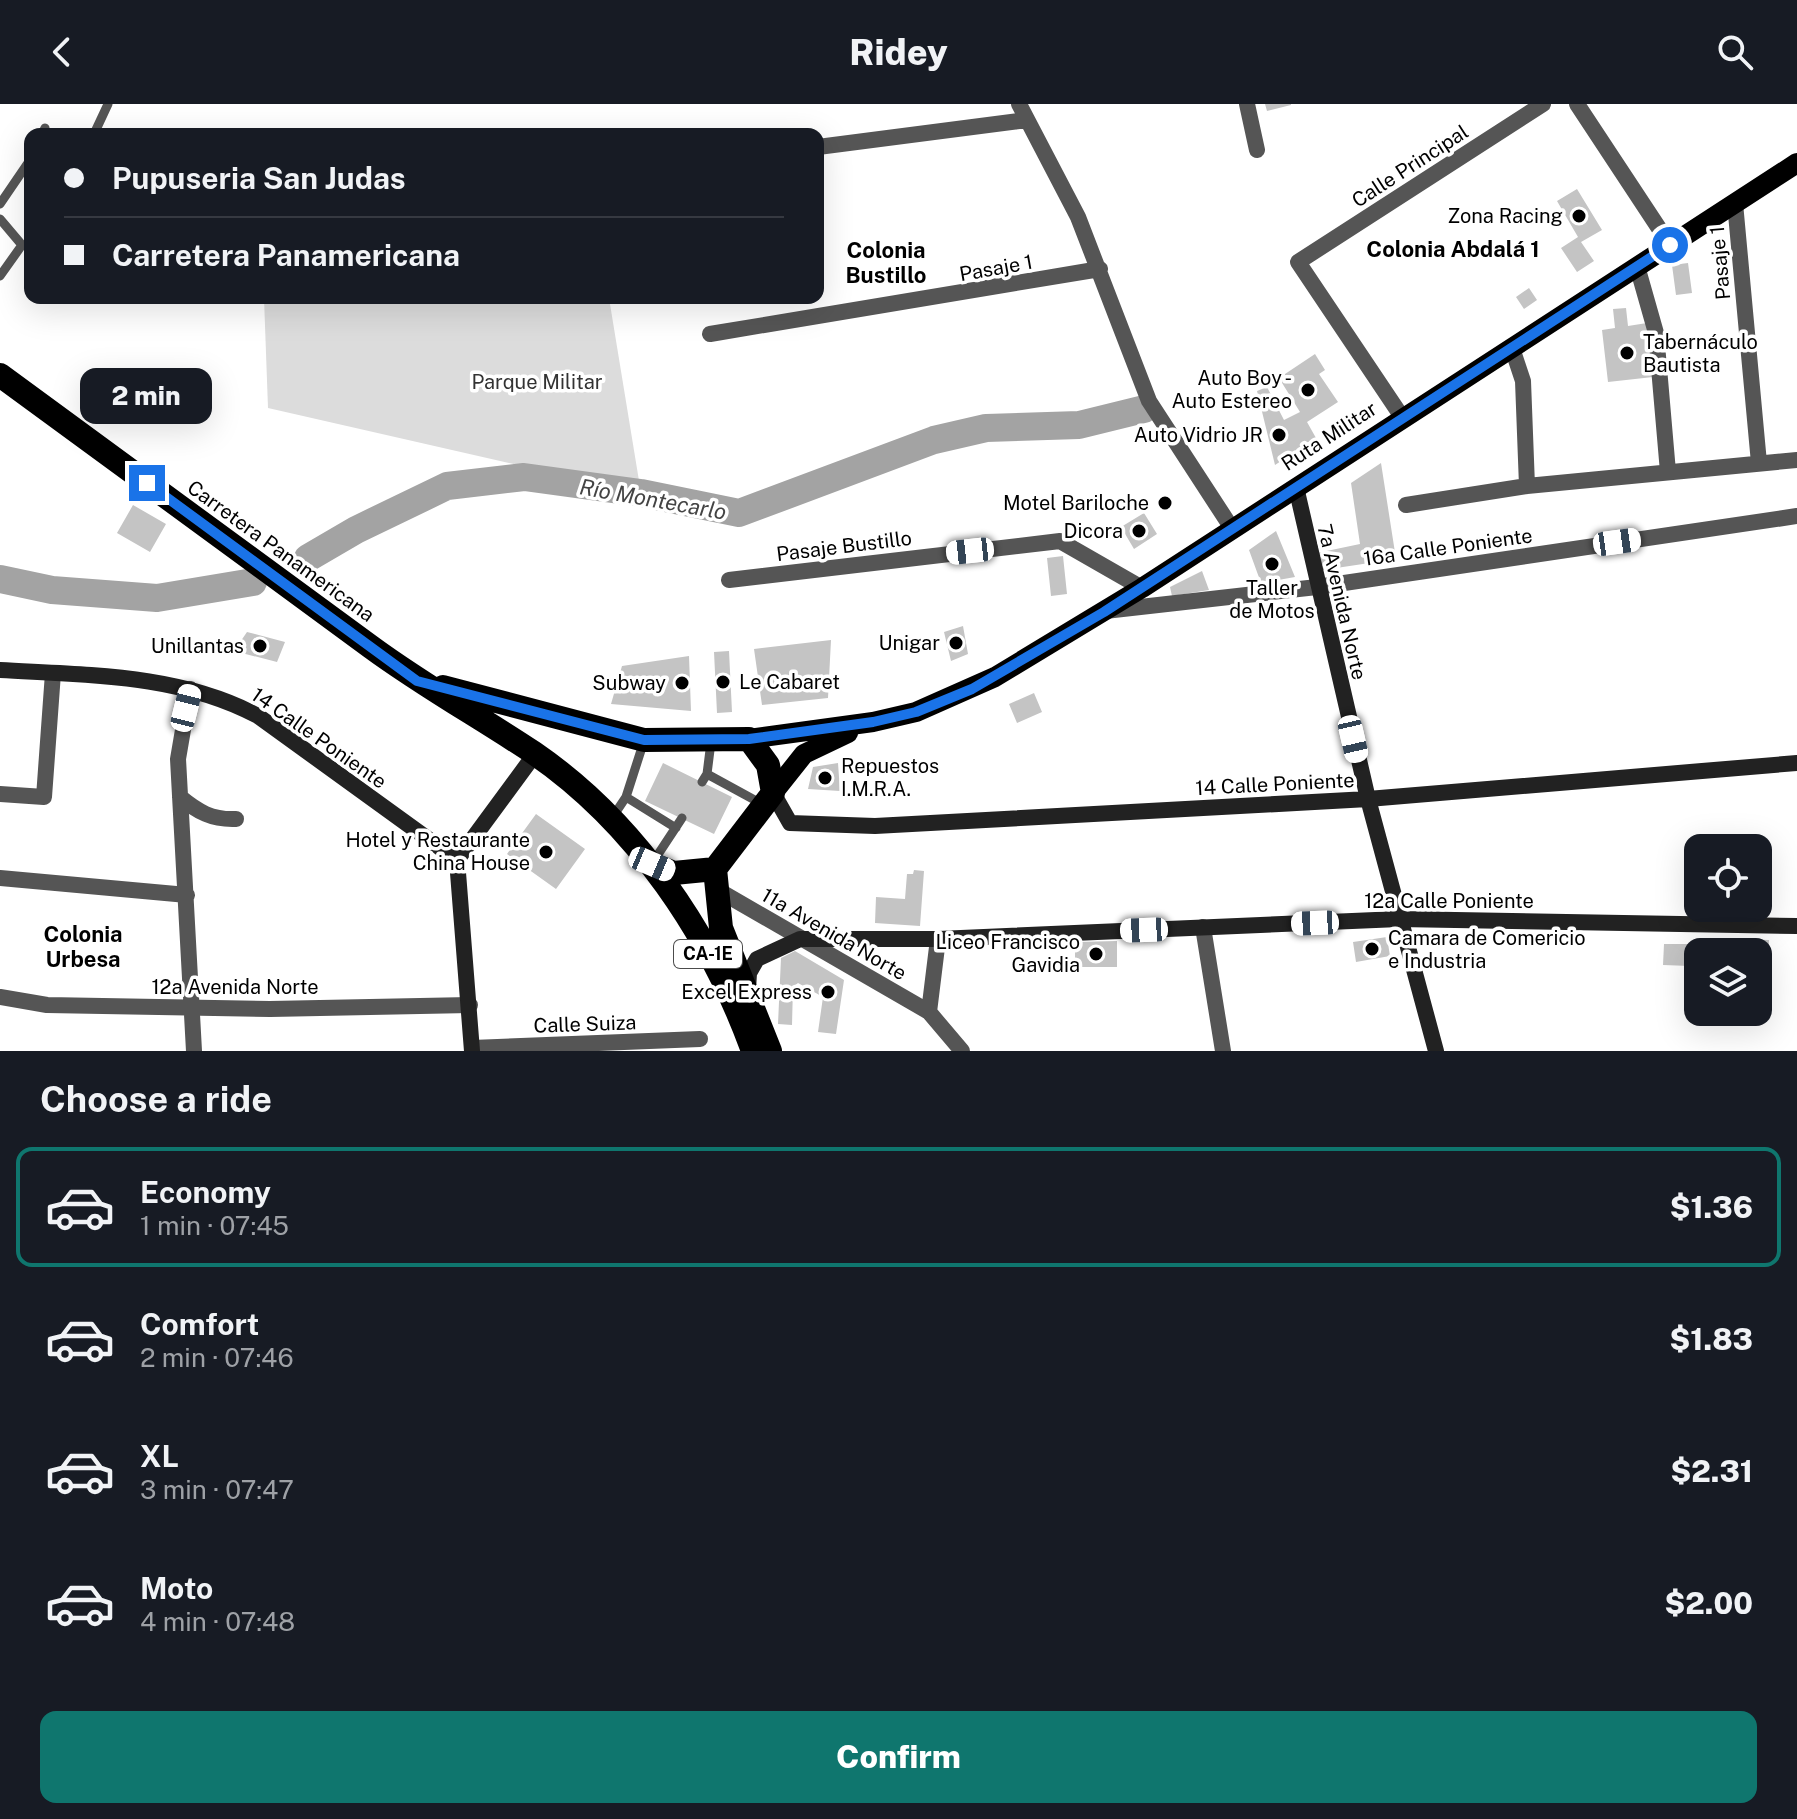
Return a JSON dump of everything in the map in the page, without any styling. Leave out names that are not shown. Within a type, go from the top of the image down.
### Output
[{"type":"highway","name":"Carretera Panamericana","points":[[0,375],[417,681],[535,754],[612,818],[652,864]]},
{"type":"highway","name":"Carretera Panamericana","points":[[417,681],[644,740],[711,742],[749,739]]},
{"type":"highway","points":[[535,754],[560,719]]},
{"type":"highway","points":[[652,864],[674,873],[716,879],[768,799],[768,765],[749,739]]},
{"type":"highway","name":"CA-1E","points":[[652,864],[718,972],[753,1051]]},
{"type":"highway","name":"CA-1E","points":[[716,879],[721,928],[770,1051]]},
{"type":"main road","name":"Ruta Militar","points":[[749,739],[873,722],[916,712],[972,689],[1142,588],[1231,527],[1797,163]]},
{"type":"main road","name":"Ruta Militar","points":[[768,799],[804,754],[873,722]]},
{"type":"street","points":[[1019,104],[1078,217],[1149,401],[1231,527]]},
{"type":"street","points":[[1247,104],[1257,150]]},
{"type":"street","name":"Calle Principal","points":[[1402,417],[1298,262],[1543,104]]},
{"type":"street","points":[[1577,104],[1670,245]]},
{"type":"street","points":[[824,146],[1027,120]]},
{"type":"street","name":"Pasaje 1","points":[[1735,203],[1759,463]]},
{"type":"street","points":[[1637,266],[1656,333],[1668,472]]},
{"type":"street","name":"Pasaje 1","points":[[710,334],[1100,269]]},
{"type":"street","points":[[1512,348],[1523,381],[1527,486]]},
{"type":"street","points":[[1406,505],[1527,486],[1797,460]]},
{"type":"street","name":"7a Avenida Norte","points":[[1296,487],[1368,799],[1436,1051]]},
{"type":"street","name":"16a Calle Poniente","points":[[1104,612],[1317,587],[1797,516]]},
{"type":"street","name":"Pasaje Bustillo","points":[[729,580],[1060,541],[1142,588]]},
{"type":"street","name":"14 Calle Poniente","points":[[0,670],[160,682],[235,704],[258,716],[457,860]]},
{"type":"street","points":[[0,794],[44,797],[53,673]]},
{"type":"street","points":[[190,689],[181,727],[180,797],[194,1051]]},
{"type":"street","points":[[472,1050],[457,860],[535,754]]},
{"type":"street","name":"14 Calle Poniente","points":[[768,799],[790,823],[875,826],[1368,799],[1797,763]]},
{"type":"street","points":[[180,797],[203,815],[218,820],[236,819]]},
{"type":"street","points":[[0,878],[187,895]]},
{"type":"street","name":"11a Avenida Norte","points":[[716,879],[800,939],[929,1012],[962,1051]]},
{"type":"street","name":"12a Calle Poniente","points":[[748,993],[749,973],[757,959],[800,939],[938,939],[1399,919],[1797,926]]},
{"type":"street","points":[[1203,927],[1223,1051]]},
{"type":"street","points":[[929,1012],[938,939]]},
{"type":"street","name":"12a Avenida Norte","points":[[0,997],[47,1005],[193,1008],[470,1005]]},
{"type":"street","name":"Calle Suiza","points":[[472,1050],[640,1046],[700,1039]]},
{"type":"lane","points":[[97,128],[108,104]]},
{"type":"lane","points":[[0,204],[24,169]]},
{"type":"lane","points":[[0,219],[22,245],[0,276]]},
{"type":"lane","points":[[612,818],[626,797],[644,740]]},
{"type":"lane","points":[[711,742],[705,778],[768,799]]},
{"type":"lane","points":[[626,797],[676,828]]},
{"type":"lane","points":[[652,864],[682,818]]},
{"type":"green space","name":"Parque Militar","points":[[264,304],[610,304],[641,493],[268,408]]},
{"type":"building","points":[[1265,104],[1291,104],[1291,105],[1267,111]]},
{"type":"building","name":"Zona Racing","points":[[1577,189],[1602,230],[1581,242],[1594,261],[1577,272],[1561,248],[1578,237],[1557,201]]},
{"type":"building","points":[[1688,263],[1692,293],[1676,295],[1672,265]]},
{"type":"building","points":[[1529,288],[1537,300],[1524,309],[1516,297]]},
{"type":"building","name":"Tabernáculo Bautista","points":[[1626,308],[1628,326],[1647,323],[1653,377],[1608,382],[1602,330],[1615,328],[1613,309]]},
{"type":"building","points":[[1315,354],[1325,370],[1319,374],[1338,402],[1307,422],[1316,438],[1275,465],[1257,391],[1267,387],[1284,420],[1300,412],[1279,378]]},
{"type":"building","points":[[1381,463],[1396,559],[1323,570],[1317,553],[1360,544],[1351,483]]},
{"type":"building","points":[[133,505],[166,524],[150,552],[117,533]]},
{"type":"building","name":"Dicora","points":[[1144,513],[1157,534],[1134,549],[1121,527]]},
{"type":"building","name":"Taller de Motos","points":[[1276,531],[1295,577],[1261,583],[1249,550]]},
{"type":"building","points":[[1063,556],[1067,594],[1051,596],[1047,558]]},
{"type":"building","points":[[1202,571],[1209,590],[1172,596],[1170,587]]},
{"type":"building","name":"Unigar","points":[[963,626],[968,654],[951,661],[944,632]]},
{"type":"building","name":"Unillantas","points":[[247,632],[285,642],[277,662],[234,651]]},
{"type":"building","points":[[831,640],[828,698],[762,705],[754,649]]},
{"type":"building","name":"Le Cabaret","points":[[729,651],[732,712],[717,713],[714,652]]},
{"type":"building","points":[[689,656],[691,711],[611,704],[622,666]]},
{"type":"building","points":[[1034,693],[1042,712],[1017,723],[1009,704]]},
{"type":"building","points":[[663,763],[732,797],[714,834],[645,801]]},
{"type":"building","name":"Repuestos I.M.R.A.","points":[[838,763],[840,791],[808,789],[813,767]]},
{"type":"building","name":"Hotel y Restaurante China House","points":[[536,814],[585,849],[556,889],[507,854]]},
{"type":"building","points":[[914,870],[924,871],[920,926],[875,923],[876,897],[905,899],[907,874],[913,874]]},
{"type":"building","name":"Camara de Comericio e Industria","points":[[1387,937],[1390,956],[1356,962],[1353,942]]},
{"type":"building","name":"Liceo Francisco Gavidia","points":[[1117,941],[1117,967],[1075,967],[1075,942]]},
{"type":"building","points":[[1664,944],[1684,944],[1684,966],[1663,965]]},
{"type":"building","name":"Excel Express","points":[[795,951],[844,980],[836,1034],[818,1032],[823,997],[798,983],[793,987],[792,1025],[778,1024],[781,958]]},
{"type":"waterway","name":"Río Montecarlo","points":[[308,558],[356,530],[447,486],[524,477],[641,493],[739,513],[934,440],[986,428],[1079,425],[1144,409]]},
{"type":"waterway","name":"Río Montecarlo","points":[[0,579],[52,590],[157,598],[253,582]]},
{"type":"place","name":"Zona Racing","points":[[1579,216]]},
{"type":"place","name":"Tabernáculo Bautista","points":[[1627,353]]},
{"type":"place","name":"Auto Boy - Auto Estereo","points":[[1308,390]]},
{"type":"place","name":"Auto Vidrio JR","points":[[1279,435]]},
{"type":"place","name":"Motel Bariloche","points":[[1165,503]]},
{"type":"place","name":"Dicora","points":[[1139,531]]},
{"type":"place","name":"Taller de Motos","points":[[1272,564]]},
{"type":"place","name":"Unigar","points":[[956,643]]},
{"type":"place","name":"Unillantas","points":[[260,646]]},
{"type":"place","name":"Le Cabaret","points":[[723,682]]},
{"type":"place","name":"Subway","points":[[682,683]]},
{"type":"place","name":"Repuestos I.M.R.A.","points":[[825,778]]},
{"type":"place","name":"Hotel y Restaurante China House","points":[[546,852]]},
{"type":"place","name":"Camara de Comericio e Industria","points":[[1372,949]]},
{"type":"place","name":"Liceo Francisco Gavidia","points":[[1096,954]]},
{"type":"place","name":"Excel Express","points":[[828,992]]},
{"type":"district","name":"Colonia Abdalá 1","points":[[1453,249]]},
{"type":"district","name":"Colonia Bustillo","points":[[886,262]]},
{"type":"district","name":"Colonia Urbesa","points":[[83,946]]},
{"type":"route","points":[[147,483],[417,681],[644,740],[711,742],[873,722],[916,712],[972,689],[1104,612],[1670,245]]}]
